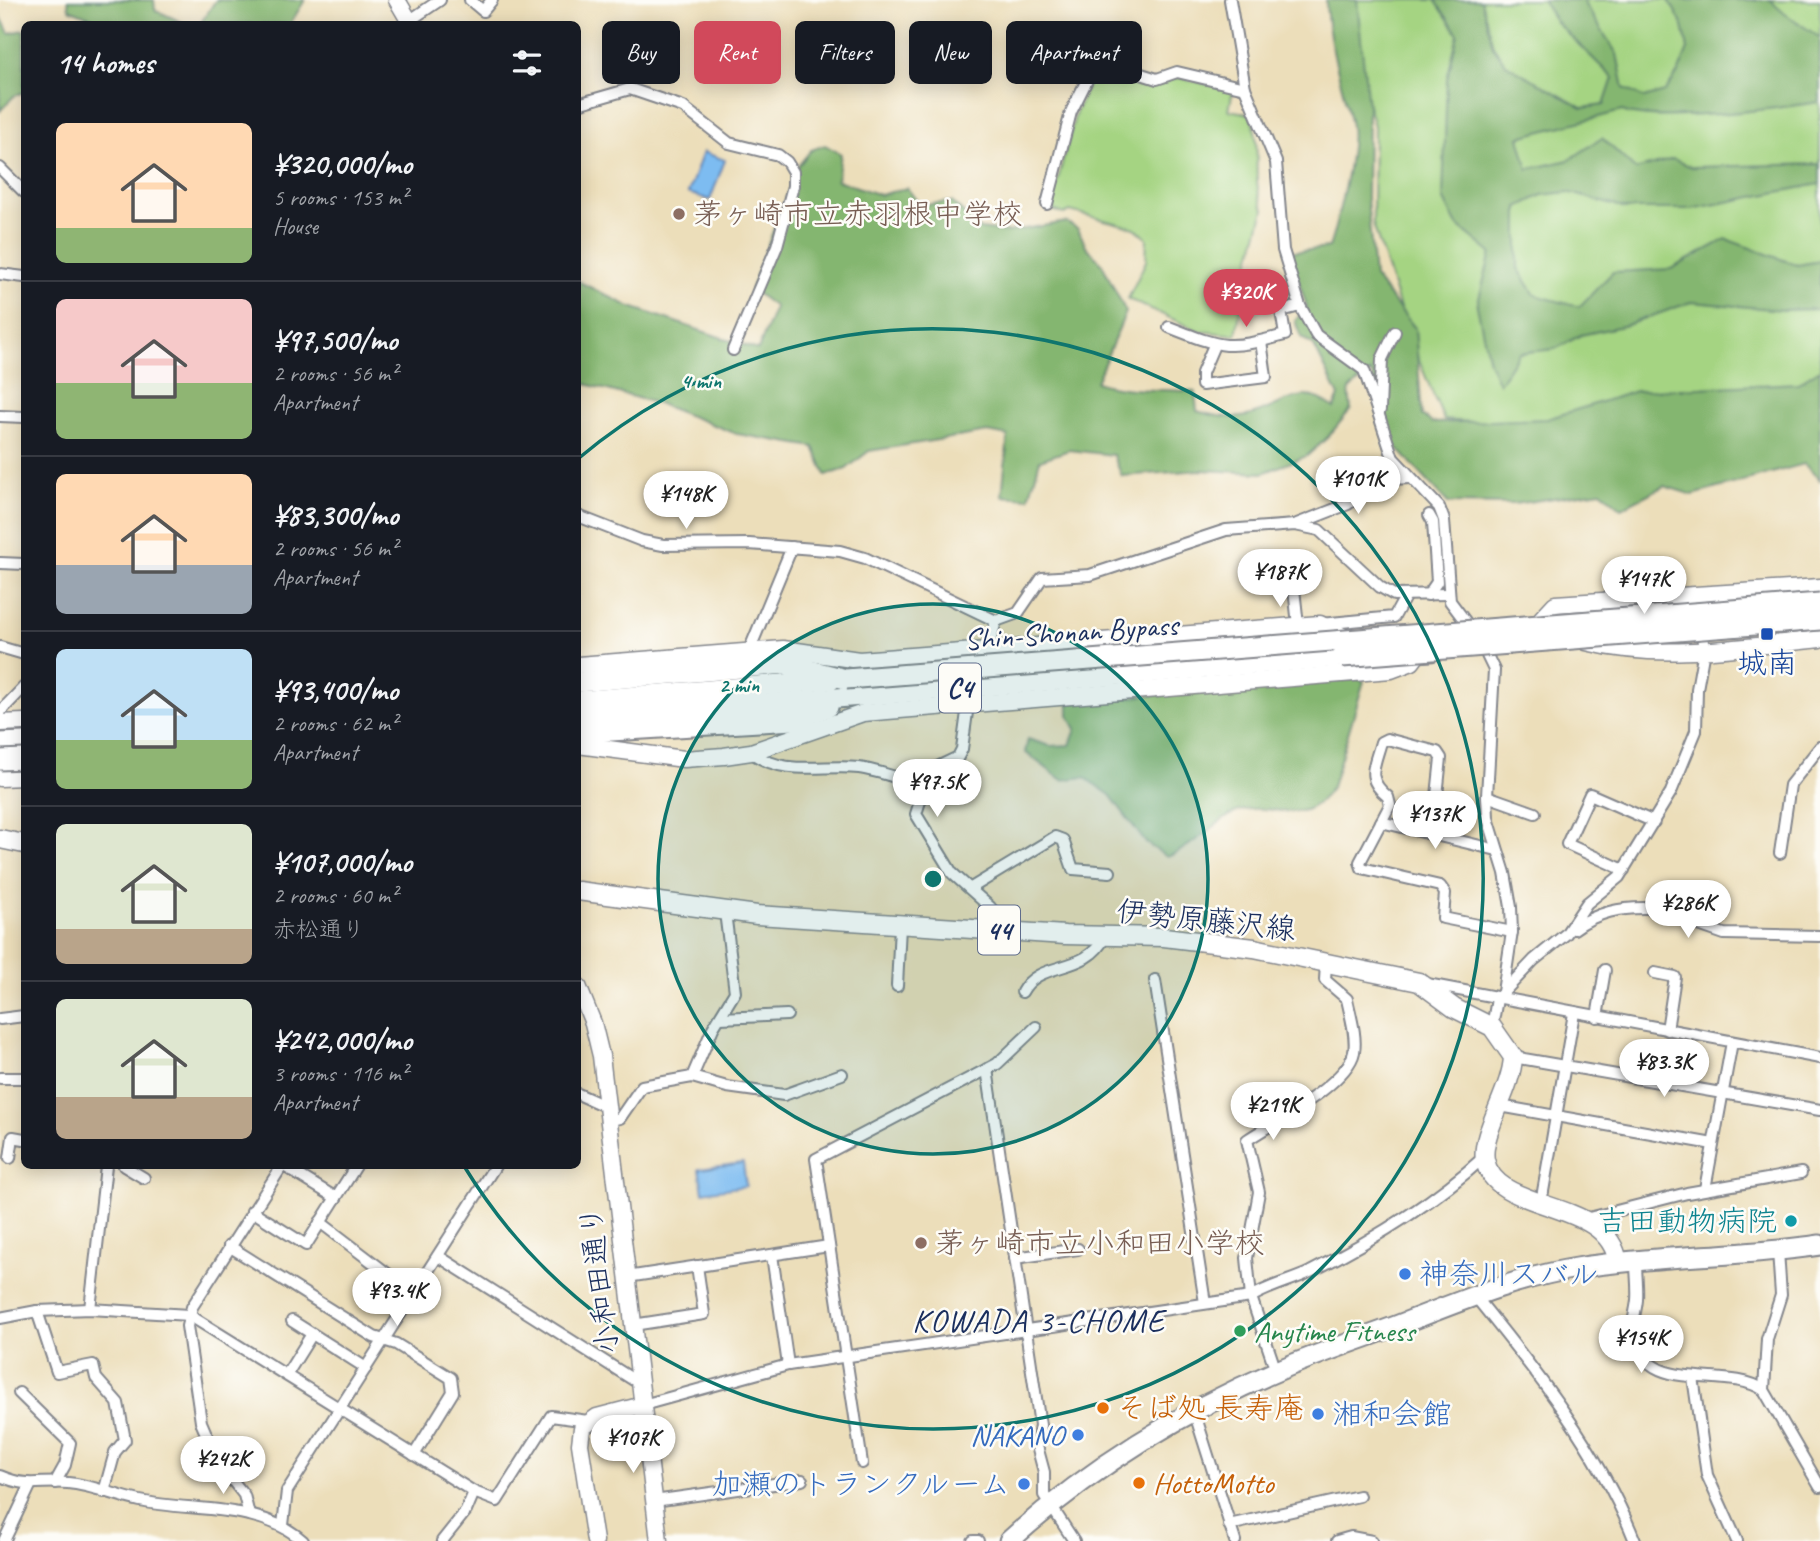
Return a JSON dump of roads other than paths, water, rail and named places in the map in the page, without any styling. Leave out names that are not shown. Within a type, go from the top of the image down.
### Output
[{"type":"highway","name":"Shin-Shonan Bypass","points":[[581,719],[847,689],[1820,603]]},
{"type":"highway","name":"Shin-Shonan Bypass","points":[[581,701],[847,689],[1820,620]]},
{"type":"highway","points":[[581,682],[785,664],[847,689]]},
{"type":"highway","points":[[581,733],[793,720],[847,689]]},
{"type":"highway","points":[[0,743],[21,742]]},
{"type":"highway","points":[[1,769],[21,760]]},
{"type":"highway","points":[[1009,1541],[1050,1505],[1120,1455],[1194,1411],[1276,1371],[1475,1296],[1534,1277],[1627,1263],[1820,1245]]},
{"type":"main road","points":[[0,839],[21,843]]},
{"type":"main road","name":"伊勢原藤沢線","points":[[581,891],[725,912],[900,926],[1213,942],[1419,982],[1454,1008],[1492,1027],[1513,1056]]},
{"type":"main road","points":[[1513,1056],[1513,1071],[1484,1157],[1492,1173],[1507,1190],[1585,1219],[1627,1263]]},
{"type":"street","points":[[397,0],[409,21]]},
{"type":"street","points":[[411,21],[440,0]]},
{"type":"street","points":[[470,0],[483,11],[492,0]]},
{"type":"street","points":[[1230,0],[1245,88],[1276,162],[1283,250],[1300,306],[1316,335],[1364,370],[1392,457],[1434,500],[1444,520],[1450,601],[1482,645],[1494,670],[1488,818],[1509,890],[1511,932],[1492,1027]]},
{"type":"street","points":[[1047,204],[1071,112],[1097,60],[1157,79],[1177,72],[1245,88]]},
{"type":"street","points":[[581,103],[619,90],[653,95],[684,107],[729,143],[778,155],[787,162],[793,173],[793,186],[777,246],[733,350]]},
{"type":"street","points":[[0,169],[21,189]]},
{"type":"street","points":[[0,274],[21,277]]},
{"type":"street","points":[[1170,327],[1214,345],[1237,348],[1285,335],[1281,311],[1300,306]]},
{"type":"street","points":[[1380,416],[1382,359],[1395,332]]},
{"type":"street","points":[[1214,345],[1202,373],[1202,385],[1266,377],[1261,341]]},
{"type":"street","points":[[0,416],[21,417]]},
{"type":"street","points":[[1295,525],[1348,504],[1376,480],[1410,478]]},
{"type":"street","points":[[1428,595],[1437,582],[1433,522],[1429,515]]},
{"type":"street","points":[[581,517],[642,541],[663,545],[824,548],[865,558],[996,621],[1018,614],[1042,578],[1090,575],[1226,530],[1295,525],[1320,530],[1381,587],[1394,595],[1405,597],[1449,594]]},
{"type":"street","points":[[749,651],[792,547]]},
{"type":"street","points":[[0,563],[21,564]]},
{"type":"street","points":[[581,745],[684,759],[751,752],[863,713],[1357,673],[1402,667],[1418,654],[1525,638],[1555,604],[1820,587]]},
{"type":"street","points":[[1294,589],[1298,625]]},
{"type":"street","points":[[1555,944],[1566,934],[1587,903],[1614,883],[1623,870],[1654,822],[1694,741],[1697,689],[1704,650],[1696,595]]},
{"type":"street","points":[[581,665],[790,649],[848,660],[1320,624],[1394,617],[1405,597]]},
{"type":"street","points":[[988,650],[996,621]]},
{"type":"street","points":[[1320,624],[1369,651],[1584,641],[1621,650],[1704,650],[1820,639]]},
{"type":"street","points":[[1357,673],[1358,645]]},
{"type":"street","points":[[0,647],[21,653]]},
{"type":"street","points":[[0,712],[21,690]]},
{"type":"street","points":[[968,705],[962,749],[958,757],[935,768],[923,785],[916,814],[951,873],[990,907],[1007,930]]},
{"type":"street","points":[[0,723],[21,722]]},
{"type":"street","points":[[1433,834],[1441,758],[1437,752],[1387,738],[1381,742],[1372,778],[1375,786],[1388,797],[1390,805],[1360,862],[1362,868],[1440,886],[1445,893],[1443,918],[1511,932]]},
{"type":"street","points":[[1780,853],[1790,785],[1820,747]]},
{"type":"street","points":[[751,752],[765,761],[801,768],[860,768],[923,785]]},
{"type":"street","points":[[1,769],[21,776]]},
{"type":"street","points":[[1623,870],[1567,844],[1590,794],[1654,822]]},
{"type":"street","points":[[1487,796],[1535,813]]},
{"type":"street","points":[[1381,822],[1497,850]]},
{"type":"street","points":[[971,888],[1055,837],[1063,840],[1073,869],[1110,872]]},
{"type":"street","points":[[1500,995],[1534,960],[1596,914],[1639,907],[1650,908],[1724,934],[1820,936]]},
{"type":"street","points":[[692,1077],[713,1028],[733,1000],[735,982],[725,912]]},
{"type":"street","points":[[897,986],[900,926]]},
{"type":"street","points":[[1022,992],[1035,976],[1092,955],[1105,936]]},
{"type":"street","points":[[1276,1371],[1251,1297],[1247,1258],[1259,1192],[1247,1140],[1336,1079],[1354,1055],[1347,999],[1325,980],[1325,964]]},
{"type":"street","points":[[1597,1017],[1605,970]]},
{"type":"street","points":[[1655,973],[1675,977],[1667,1030]]},
{"type":"street","points":[[1155,980],[1205,1303]]},
{"type":"street","points":[[1419,982],[1500,995],[1574,1013],[1820,1058]]},
{"type":"street","name":"小和田通り","points":[[581,994],[598,1040],[659,1541]]},
{"type":"street","points":[[1541,1203],[1574,1013]]},
{"type":"street","points":[[720,1018],[787,1015]]},
{"type":"street","points":[[0,1019],[21,1016]]},
{"type":"street","points":[[862,1463],[816,1159],[1007,1057],[1036,1027]]},
{"type":"street","points":[[1705,1189],[1732,1042]]},
{"type":"street","points":[[1513,1056],[1820,1111]]},
{"type":"street","points":[[987,1069],[1040,1425],[1037,1446],[1044,1472],[1043,1488],[1050,1505],[1074,1541]]},
{"type":"street","points":[[581,1096],[608,1114],[620,1118],[642,1086],[692,1077],[727,1087],[784,1096],[842,1074]]},
{"type":"street","points":[[0,1078],[21,1078]]},
{"type":"street","points":[[1500,1106],[1713,1144]]},
{"type":"street","points":[[10,1158],[13,1137],[21,1138]]},
{"type":"street","points":[[0,1318],[37,1311],[90,1309],[189,1315],[474,1492],[497,1501],[551,1416],[588,1422],[788,1365],[1251,1297],[1311,1271],[1389,1226],[1464,1177],[1484,1157]]},
{"type":"street","points":[[90,1309],[106,1169]]},
{"type":"street","points":[[129,1169],[144,1178]]},
{"type":"street","points":[[249,1515],[244,1494],[218,1462],[201,1422],[187,1326],[189,1315],[229,1246],[281,1169]]},
{"type":"street","points":[[288,1169],[336,1198]]},
{"type":"street","points":[[253,1211],[306,1245],[354,1169]]},
{"type":"street","points":[[283,1525],[287,1491],[493,1169]]},
{"type":"street","points":[[1585,1219],[1705,1189],[1801,1173]]},
{"type":"street","points":[[320,1222],[414,1294]]},
{"type":"street","points":[[229,1246],[374,1337],[396,1344],[451,1378],[453,1392],[414,1455]]},
{"type":"street","points":[[627,1277],[829,1246]]},
{"type":"street","points":[[1015,1258],[1078,1249]]},
{"type":"street","points":[[1765,1390],[1767,1339],[1781,1294],[1778,1251]]},
{"type":"street","points":[[772,1255],[788,1365]]},
{"type":"street","points":[[438,1256],[640,1384]]},
{"type":"street","points":[[1627,1263],[1637,1299],[1633,1328],[1641,1353],[1667,1374],[1754,1383],[1765,1390],[1820,1487]]},
{"type":"street","points":[[633,1325],[704,1314],[697,1266]]},
{"type":"street","points":[[1475,1296],[1567,1416],[1620,1503],[1631,1540]]},
{"type":"street","points":[[37,1311],[57,1373],[93,1365],[96,1378],[118,1403],[125,1440],[115,1452],[104,1492]]},
{"type":"street","points":[[292,1321],[366,1368]]},
{"type":"street","points":[[287,1374],[312,1334]]},
{"type":"street","points":[[1693,1377],[1707,1475],[1737,1541]]},
{"type":"street","points":[[19,1393],[70,1443],[65,1465],[55,1483]]},
{"type":"street","points":[[1194,1411],[1235,1541]]},
{"type":"street","points":[[588,1422],[582,1428],[580,1444],[595,1541]]},
{"type":"street","points":[[0,1476],[30,1486],[55,1483],[80,1485],[141,1501],[249,1515],[283,1525],[303,1541]]},
{"type":"street","points":[[654,1501],[802,1480]]},
{"type":"street","points":[[4,1541],[30,1486]]},
{"type":"street","points":[[442,1541],[466,1511],[474,1492]]},
{"type":"street","points":[[1229,1525],[1359,1496]]},
{"type":"street","points":[[1337,1541],[1352,1537],[1372,1541]]},
{"type":"water","points":[[703,152],[725,160],[710,200],[688,193]]},
{"type":"water","points":[[743,1163],[746,1186],[703,1192],[699,1169]]},
{"type":"place","name":"茅ヶ崎市立赤羽根中学校","points":[[679,214]]},
{"type":"place","name":"城南","points":[[1767,634]]},
{"type":"place","name":"吉田動物病院","points":[[1791,1221]]},
{"type":"place","name":"茅ヶ崎市立小和田小学校","points":[[921,1243]]},
{"type":"place","name":"神奈川スバル","points":[[1405,1274]]},
{"type":"place","name":"Anytime Fitness","points":[[1240,1331]]},
{"type":"place","name":"そば処 長寿庵","points":[[1103,1408]]},
{"type":"place","name":"湘和会館","points":[[1318,1414]]},
{"type":"place","name":"NAKANO","points":[[1078,1435]]},
{"type":"place","name":"HottoMotto","points":[[1139,1483]]},
{"type":"place","name":"加瀬のトランクルーム","points":[[1024,1484]]},
{"type":"district","name":"KOWADA 3-CHOME","points":[[1039,1320]]}]
